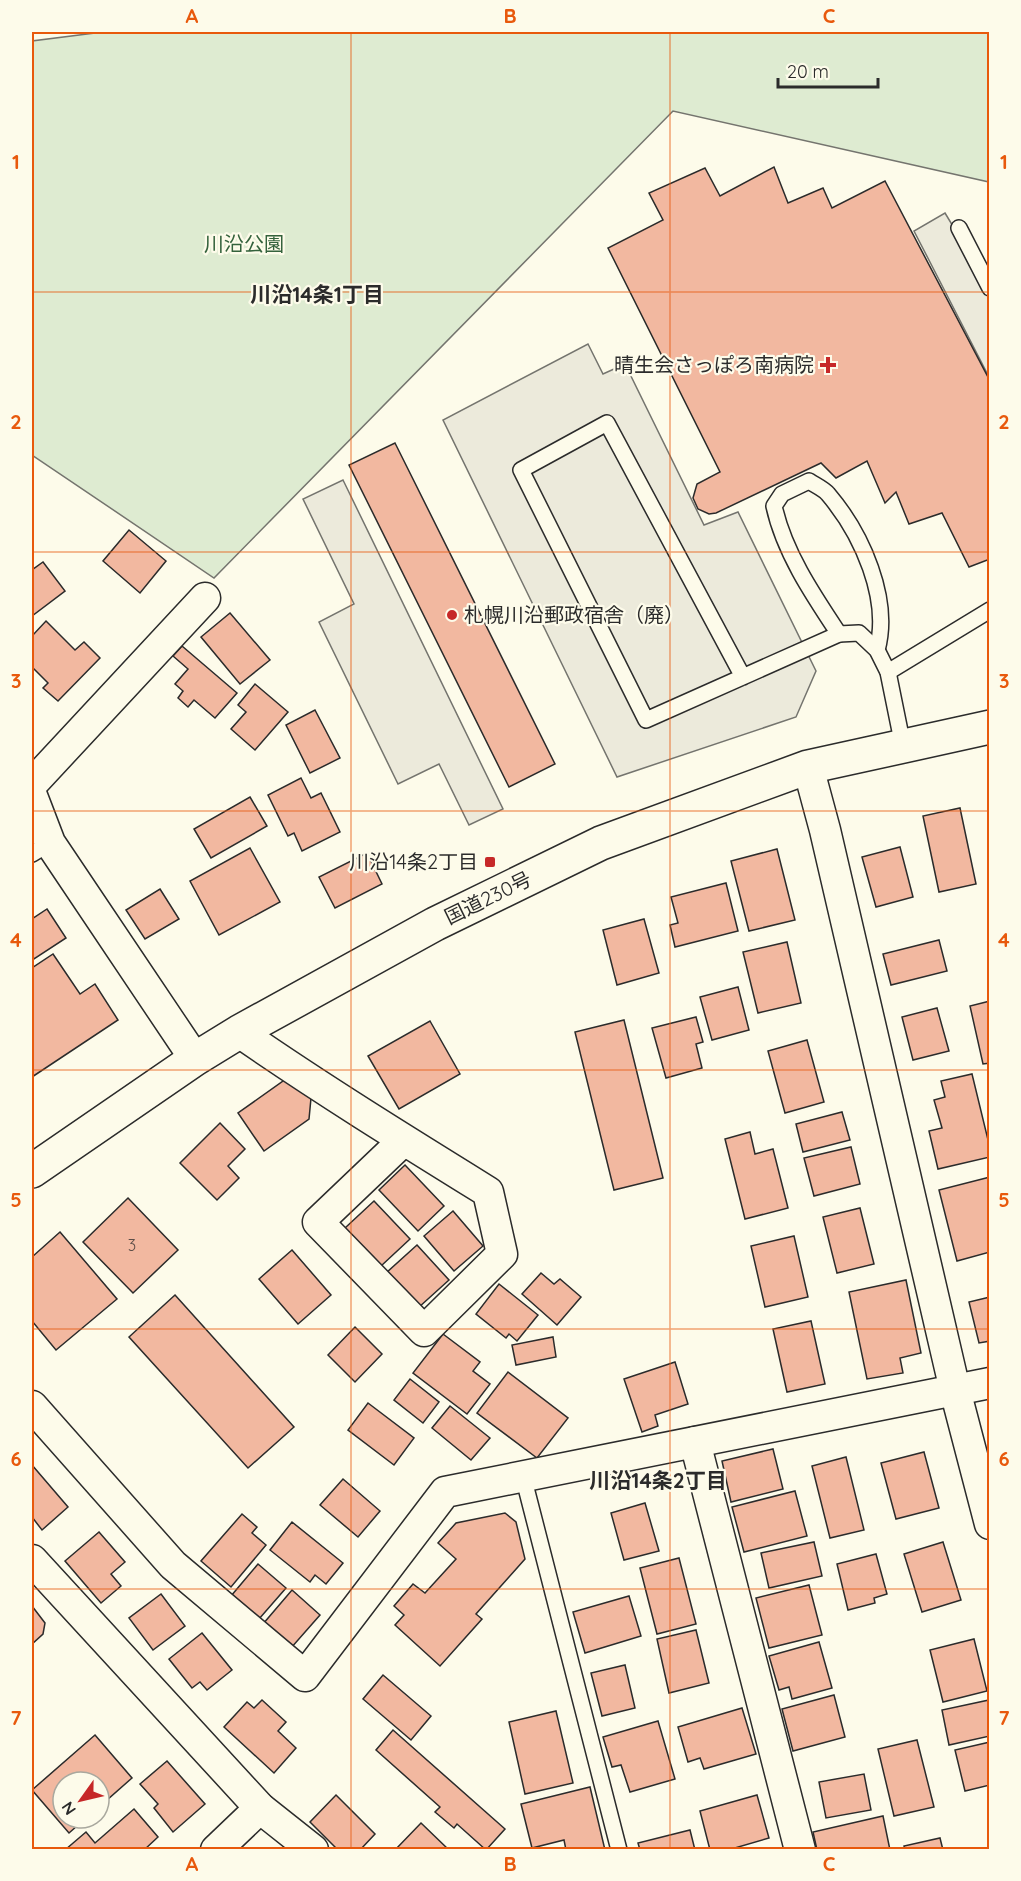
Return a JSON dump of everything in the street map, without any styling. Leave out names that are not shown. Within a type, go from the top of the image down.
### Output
[{"type":"highway","name":"国道230号","points":[[32,1171],[195,1059],[239,1032],[435,924],[601,843],[807,766],[990,728]]},
{"type":"street","points":[[32,784],[205,598]]},
{"type":"street","points":[[807,766],[825,830],[955,1390],[990,1524]]},
{"type":"street","points":[[32,796],[41,848],[195,1059]]},
{"type":"street","points":[[239,1032],[317,1086],[488,1192],[502,1254],[424,1331],[318,1222],[404,1140]]},
{"type":"street","points":[[32,1406],[173,1565],[305,1676],[445,1492],[990,1383]]},
{"type":"street","points":[[695,1442],[800,1850]]},
{"type":"street","points":[[32,1560],[260,1808],[313,1850]]},
{"type":"street","points":[[216,1850],[260,1808]]},
{"type":"lane","points":[[959,228],[990,288]]},
{"type":"lane","points":[[743,677],[607,423],[521,470],[646,720],[743,677],[839,634],[859,633],[877,650],[888,672],[903,746]]},
{"type":"lane","points":[[839,634],[809,587],[778,525],[774,506],[782,494],[809,481],[827,493],[847,522],[876,580],[881,634],[877,650]]},
{"type":"lane","points":[[888,672],[990,610]]},
{"type":"lane","points":[[523,1476],[619,1850]]},
{"type":"green space","name":"川沿公園","points":[[103,32],[989,32],[989,182],[673,111],[214,578],[32,455],[32,41]]},
{"type":"shaded area","points":[[945,213],[989,286],[989,377],[914,231]]},
{"type":"shaded area","points":[[588,344],[603,374],[625,364],[704,525],[738,512],[816,671],[796,717],[617,777],[443,420]]},
{"type":"shaded area","points":[[343,480],[503,809],[469,825],[439,764],[398,784],[319,622],[354,604],[303,499]]},
{"type":"building","points":[[774,167],[788,203],[823,188],[832,208],[885,181],[990,381],[990,559],[969,567],[942,513],[909,524],[896,492],[885,503],[867,461],[836,478],[821,463],[716,513],[709,514],[698,509],[693,498],[697,484],[720,472],[608,248],[663,220],[649,193],[705,168],[720,196]]},
{"type":"building","name":"札幌川沿郵政宿舎（廃）","points":[[395,443],[555,764],[509,787],[349,465]]},
{"type":"building","points":[[129,530],[166,561],[140,593],[103,561]]},
{"type":"building","points":[[43,562],[65,591],[32,616],[32,570]]},
{"type":"building","points":[[230,613],[270,660],[240,684],[201,637]]},
{"type":"building","points":[[46,621],[75,650],[84,642],[100,658],[58,701],[43,688],[48,683],[32,667],[32,636]]},
{"type":"building","points":[[182,646],[237,693],[215,718],[194,700],[188,707],[178,698],[183,691],[175,684],[188,669],[173,656]]},
{"type":"building","points":[[255,684],[288,712],[255,750],[231,729],[246,712],[238,705]]},
{"type":"building","points":[[315,710],[340,758],[310,773],[286,725]]},
{"type":"building","points":[[301,778],[311,798],[321,793],[340,832],[302,851],[294,833],[288,836],[268,795]]},
{"type":"building","points":[[250,797],[267,826],[211,858],[194,829]]},
{"type":"building","points":[[960,808],[976,884],[939,892],[923,816]]},
{"type":"building","points":[[900,847],[913,897],[876,907],[862,857]]},
{"type":"building","points":[[250,848],[280,902],[219,935],[190,881]]},
{"type":"building","points":[[777,849],[795,920],[749,931],[731,861]]},
{"type":"building","points":[[367,853],[382,884],[335,908],[319,877]]},
{"type":"building","points":[[726,883],[738,931],[675,947],[670,925],[678,923],[671,897]]},
{"type":"building","points":[[160,889],[179,919],[145,939],[126,910]]},
{"type":"building","points":[[47,909],[66,938],[34,959],[32,919]]},
{"type":"building","points":[[644,919],[659,973],[617,985],[603,930]]},
{"type":"building","points":[[939,940],[947,971],[891,985],[883,954]]},
{"type":"building","points":[[787,942],[801,1003],[758,1013],[743,952]]},
{"type":"building","points":[[53,954],[80,994],[95,984],[118,1020],[32,1077],[32,968]]},
{"type":"building","points":[[738,987],[749,1030],[712,1040],[700,997]]},
{"type":"building","points":[[990,1001],[990,1063],[983,1064],[970,1006]]},
{"type":"building","points":[[937,1008],[949,1051],[913,1060],[902,1017]]},
{"type":"building","points":[[696,1017],[703,1042],[696,1044],[702,1068],[666,1078],[652,1028]]},
{"type":"building","points":[[624,1020],[663,1178],[614,1190],[575,1032]]},
{"type":"building","points":[[430,1021],[460,1074],[399,1109],[368,1056]]},
{"type":"building","points":[[807,1040],[824,1102],[785,1113],[768,1051]]},
{"type":"building","points":[[972,1074],[990,1148],[990,1157],[938,1169],[929,1131],[942,1128],[934,1100],[945,1097],[941,1081]]},
{"type":"building","points":[[286,1079],[311,1098],[309,1119],[264,1151],[238,1113]]},
{"type":"building","points":[[842,1112],[850,1140],[803,1152],[796,1124]]},
{"type":"building","points":[[220,1123],[245,1149],[228,1166],[239,1178],[217,1200],[180,1163]]},
{"type":"building","points":[[750,1132],[755,1154],[773,1149],[788,1208],[745,1219],[725,1139]]},
{"type":"building","points":[[851,1147],[860,1184],[814,1196],[804,1158]]},
{"type":"building","points":[[405,1165],[444,1206],[418,1231],[379,1190]]},
{"type":"building","points":[[990,1177],[990,1252],[957,1261],[939,1190]]},
{"type":"building","points":[[128,1198],[178,1250],[133,1293],[83,1242]]},
{"type":"building","points":[[374,1201],[410,1239],[381,1266],[345,1228]]},
{"type":"building","points":[[860,1208],[874,1264],[837,1273],[823,1217]]},
{"type":"building","points":[[453,1211],[483,1246],[454,1271],[424,1236]]},
{"type":"building","points":[[60,1232],[117,1299],[56,1350],[32,1321],[32,1257]]},
{"type":"building","points":[[794,1236],[808,1297],[765,1307],[751,1246]]},
{"type":"building","points":[[417,1245],[449,1280],[418,1308],[386,1273]]},
{"type":"building","points":[[292,1250],[331,1295],[298,1324],[259,1279]]},
{"type":"building","points":[[541,1273],[554,1284],[560,1279],[581,1297],[557,1325],[522,1294]]},
{"type":"building","points":[[906,1280],[921,1353],[900,1358],[903,1373],[867,1379],[849,1292]]},
{"type":"building","points":[[499,1284],[538,1315],[517,1341],[509,1334],[506,1338],[476,1314]]},
{"type":"building","points":[[175,1295],[294,1427],[248,1468],[129,1337]]},
{"type":"building","points":[[990,1297],[990,1341],[979,1343],[969,1302]]},
{"type":"building","points":[[811,1321],[825,1384],[787,1392],[773,1329]]},
{"type":"building","points":[[355,1327],[382,1354],[355,1382],[328,1355]]},
{"type":"building","points":[[443,1334],[480,1362],[473,1371],[490,1384],[467,1414],[413,1373]]},
{"type":"building","points":[[553,1337],[556,1357],[516,1365],[512,1345]]},
{"type":"building","points":[[675,1362],[688,1404],[655,1415],[658,1426],[642,1432],[624,1379]]},
{"type":"building","points":[[508,1372],[568,1418],[537,1458],[477,1413]]},
{"type":"building","points":[[410,1379],[439,1402],[423,1423],[394,1400]]},
{"type":"building","points":[[368,1403],[414,1438],[394,1465],[348,1430]]},
{"type":"building","points":[[450,1406],[490,1438],[471,1460],[432,1428]]},
{"type":"building","points":[[773,1449],[783,1489],[731,1502],[722,1461]]},
{"type":"building","points":[[924,1452],[939,1508],[896,1519],[881,1463]]},
{"type":"building","points":[[846,1457],[864,1530],[830,1538],[812,1466]]},
{"type":"building","points":[[32,1465],[68,1507],[42,1530],[32,1517]]},
{"type":"building","points":[[343,1479],[380,1511],[358,1537],[320,1505]]},
{"type":"building","points":[[795,1491],[807,1536],[744,1552],[732,1507]]},
{"type":"building","points":[[645,1503],[659,1551],[624,1560],[611,1513]]},
{"type":"building","points":[[505,1513],[516,1522],[525,1559],[476,1614],[482,1619],[440,1666],[395,1625],[404,1615],[394,1606],[413,1584],[425,1593],[456,1559],[438,1543],[456,1523]]},
{"type":"building","points":[[242,1514],[257,1527],[252,1533],[266,1545],[231,1587],[201,1561]]},
{"type":"building","points":[[292,1522],[343,1563],[326,1584],[315,1575],[310,1582],[270,1550]]},
{"type":"building","points":[[99,1532],[125,1562],[111,1574],[121,1586],[101,1603],[65,1561]]},
{"type":"building","points":[[814,1542],[822,1576],[769,1588],[761,1553]]},
{"type":"building","points":[[943,1542],[961,1600],[922,1612],[904,1554]]},
{"type":"building","points":[[876,1554],[887,1594],[874,1598],[875,1603],[848,1610],[837,1564]]},
{"type":"building","points":[[679,1558],[696,1624],[657,1634],[640,1568]]},
{"type":"building","points":[[258,1564],[286,1588],[259,1619],[231,1596]]},
{"type":"building","points":[[809,1585],[822,1635],[769,1648],[756,1598]]},
{"type":"building","points":[[292,1590],[320,1615],[291,1648],[263,1624]]},
{"type":"building","points":[[161,1594],[185,1626],[153,1650],[129,1618]]},
{"type":"building","points":[[629,1596],[641,1636],[585,1653],[573,1612]]},
{"type":"building","points":[[32,1606],[45,1623],[43,1634],[32,1644]]},
{"type":"building","points":[[696,1630],[709,1683],[669,1693],[657,1639]]},
{"type":"building","points":[[202,1633],[232,1670],[207,1690],[200,1682],[192,1688],[169,1659]]},
{"type":"building","points":[[974,1639],[987,1691],[943,1702],[930,1650]]},
{"type":"building","points":[[819,1642],[832,1688],[792,1699],[789,1687],[779,1690],[769,1656]]},
{"type":"building","points":[[625,1665],[635,1708],[602,1716],[591,1673]]},
{"type":"building","points":[[383,1675],[431,1716],[411,1740],[363,1699]]},
{"type":"building","points":[[834,1695],[845,1737],[793,1751],[782,1709]]},
{"type":"building","points":[[262,1700],[286,1722],[278,1731],[296,1748],[274,1773],[224,1727],[247,1702],[254,1708]]},
{"type":"building","points":[[989,1700],[990,1736],[949,1745],[942,1710]]},
{"type":"building","points":[[742,1708],[756,1754],[704,1769],[700,1758],[688,1762],[678,1727]]},
{"type":"building","points":[[556,1711],[573,1783],[525,1794],[509,1722]]},
{"type":"building","points":[[658,1721],[675,1779],[630,1792],[621,1765],[612,1767],[603,1737]]},
{"type":"building","points":[[393,1730],[505,1829],[486,1850],[457,1824],[454,1828],[435,1812],[440,1807],[376,1750]]},
{"type":"building","points":[[95,1735],[132,1778],[111,1796],[111,1770],[55,1770]]},
{"type":"building","points":[[917,1740],[934,1807],[894,1816],[878,1749]]},
{"type":"building","points":[[990,1742],[990,1785],[965,1791],[955,1750]]},
{"type":"building","points":[[167,1761],[205,1804],[173,1832],[154,1808],[158,1804],[140,1784]]},
{"type":"building","points":[[51,1773],[51,1812],[32,1790]]},
{"type":"building","points":[[864,1774],[871,1810],[826,1818],[819,1782]]},
{"type":"building","points":[[590,1787],[605,1850],[566,1850],[564,1840],[532,1848],[521,1804]]},
{"type":"building","points":[[336,1795],[375,1834],[360,1850],[338,1850],[310,1822]]},
{"type":"building","points":[[757,1795],[769,1838],[728,1850],[710,1850],[700,1811]]},
{"type":"building","points":[[134,1809],[158,1837],[144,1850],[65,1850],[86,1832],[95,1843]]},
{"type":"building","points":[[883,1816],[890,1850],[817,1850],[813,1832]]},
{"type":"building","points":[[421,1823],[449,1850],[395,1850]]},
{"type":"building","points":[[690,1830],[695,1850],[640,1850],[638,1843]]},
{"type":"building","points":[[940,1838],[943,1850],[905,1850],[904,1846]]},
{"type":"place","name":"晴生会さっぽろ南病院","points":[[828,365]]},
{"type":"place","name":"札幌川沿郵政宿舎（廃）","points":[[452,615]]},
{"type":"place","name":"川沿14条2丁目","points":[[490,862]]},
{"type":"district","name":"川沿14条1丁目","points":[[317,295]]},
{"type":"district","name":"川沿14条2丁目","points":[[658,1481]]}]
